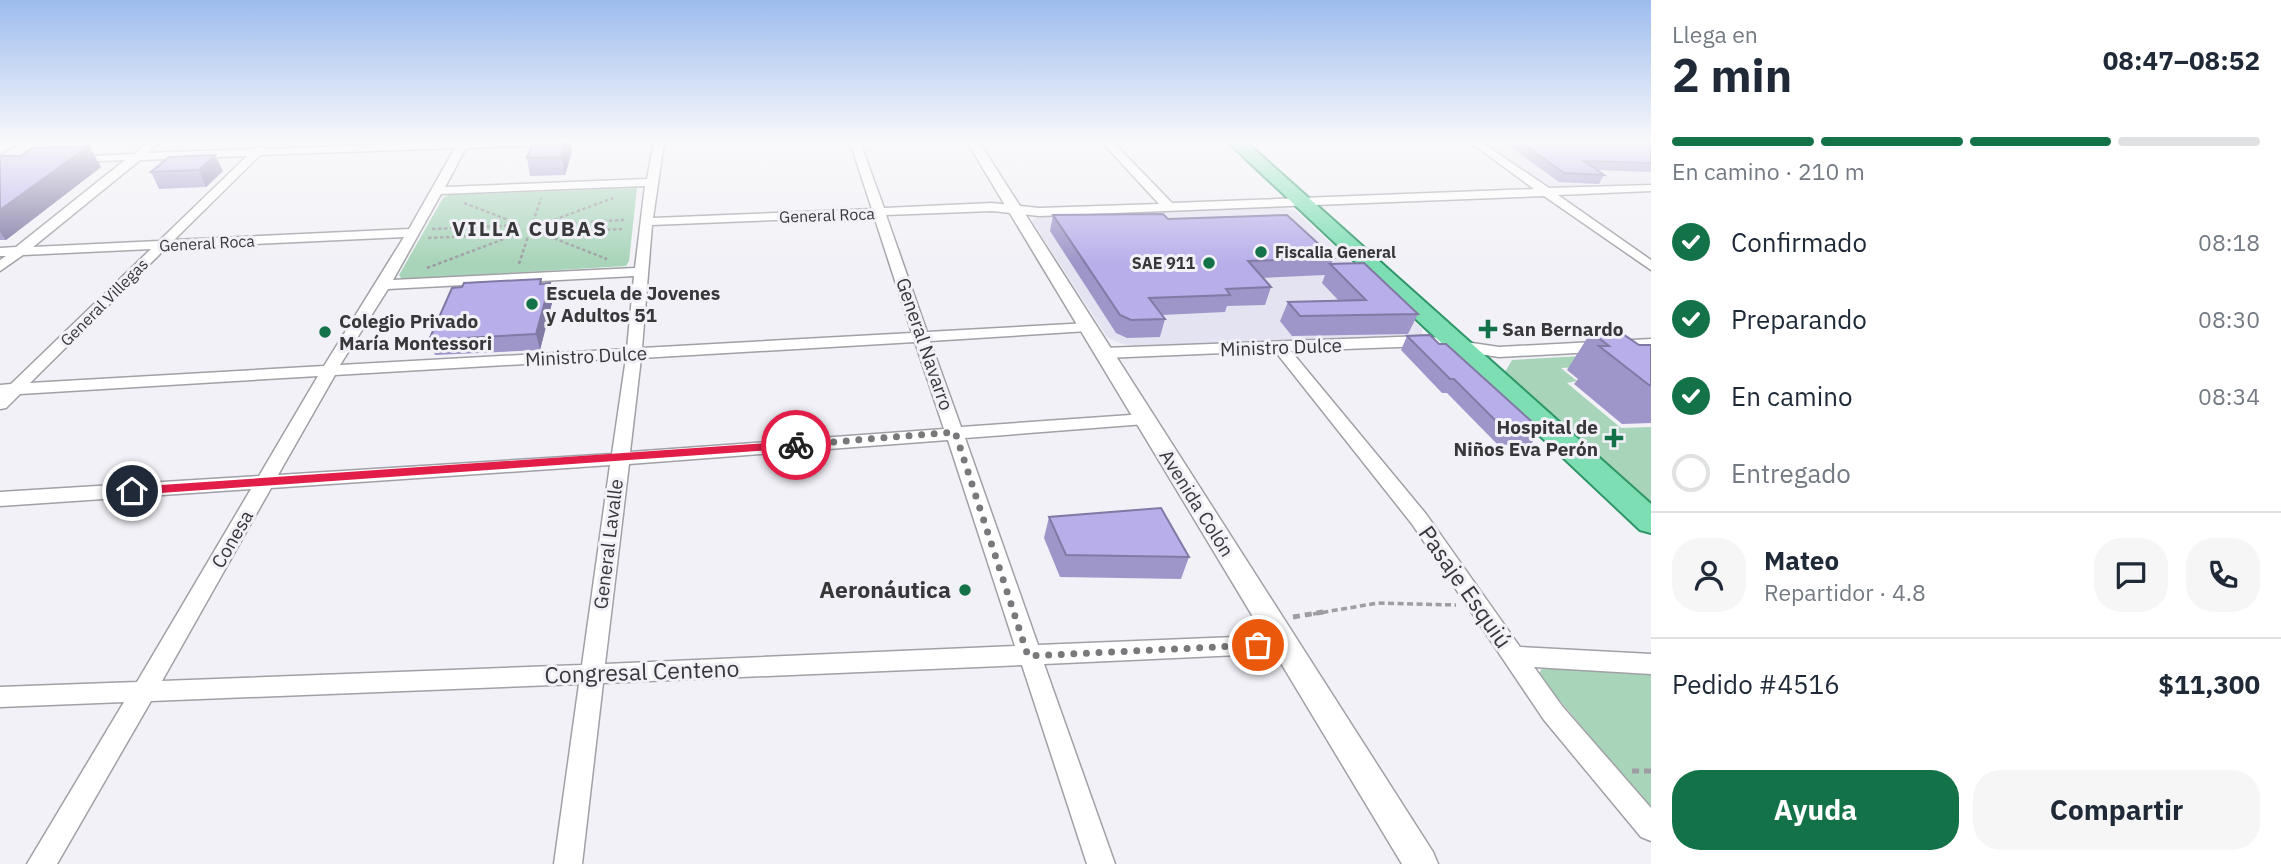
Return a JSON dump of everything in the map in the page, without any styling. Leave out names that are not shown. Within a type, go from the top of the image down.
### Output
[{"type":"main road","points":[[1280,182],[1651,522]]},
{"type":"street","points":[[0,267],[106,182]]},
{"type":"street","name":"General Villegas","points":[[0,404],[8,389],[226,182]]},
{"type":"street","name":"Conesa","points":[[41,864],[329,371],[383,285],[418,236],[441,182]]},
{"type":"street","points":[[436,191],[645,182]]},
{"type":"street","name":"General Lavalle","points":[[568,864],[634,354],[646,222],[653,182]]},
{"type":"street","name":"General Navarro","points":[[869,182],[1028,656],[1101,864]]},
{"type":"street","name":"Avenida Colón","points":[[998,182],[1421,864]]},
{"type":"street","points":[[1145,182],[1170,208]]},
{"type":"street","points":[[1532,182],[1651,266]]},
{"type":"street","name":"General Roca","points":[[646,222],[992,207],[1016,211],[1170,208],[1651,188]]},
{"type":"street","name":"General Roca","points":[[0,252],[418,236]]},
{"type":"street","points":[[383,285],[642,272]]},
{"type":"street","name":"Ministro Dulce","points":[[8,389],[1088,327]]},
{"type":"street","name":"Ministro Dulce","points":[[1104,353],[1425,341],[1499,352],[1651,344]]},
{"type":"street","name":"Pasaje Esquiú","points":[[1280,347],[1419,519],[1552,713],[1651,828]]},
{"type":"street","points":[[0,499],[619,459],[1145,419]]},
{"type":"street","name":"Congresal Centeno","points":[[0,696],[1284,644]]},
{"type":"street","points":[[1513,656],[1651,664]]},
{"type":"path","points":[[533,222],[544,192]]},
{"type":"path","points":[[618,196],[543,224],[624,220]]},
{"type":"path","points":[[429,229],[521,225],[460,201]]},
{"type":"path","points":[[617,263],[541,233],[622,229]]},
{"type":"path","points":[[418,236],[517,234],[418,271]]},
{"type":"path","points":[[516,272],[528,236]]},
{"type":"path","points":[[1270,621],[1378,603],[1479,606]]},
{"type":"shaded area","points":[[1541,182],[1651,182],[1651,185],[1549,188]]},
{"type":"shaded area","points":[[1280,207],[1296,211],[1422,329],[1422,335],[1134,346],[1120,343],[1107,337],[1032,221],[1037,216]]},
{"type":"green space","points":[[637,188],[629,261],[626,266],[408,279],[399,275],[443,198],[448,195]]},
{"type":"green space","name":"Hospital de Niños Eva Perón","points":[[1636,353],[1596,366],[1561,368],[1577,381],[1567,383],[1621,428],[1651,427],[1651,504],[1505,372],[1512,360]]},
{"type":"green space","points":[[1543,667],[1651,671],[1651,808],[1538,675]]},
{"type":"building","points":[[0,182],[38,182],[0,210]]},
{"type":"building","points":[[1163,214],[1168,219],[1287,215],[1334,258],[1248,261],[1271,287],[1226,289],[1230,295],[1149,298],[1165,319],[1131,320],[1120,315],[1053,215]]},
{"type":"building","points":[[1364,263],[1418,314],[1300,316],[1288,302],[1366,300],[1330,264]]},
{"type":"building","points":[[541,279],[540,284],[550,283],[536,334],[429,340],[452,288],[462,287],[464,283]]},
{"type":"building","points":[[1591,332],[1620,332],[1639,345],[1651,345],[1651,385],[1599,346],[1609,346]]},
{"type":"building","points":[[1430,335],[1439,344],[1446,344],[1541,430],[1506,431],[1407,336]]},
{"type":"building","points":[[1161,508],[1189,557],[1066,555],[1049,517]]},
{"type":"way so far","points":[[796,445],[955,432],[1028,656],[1258,645]]},
{"type":"place","name":"Fiscalia General","points":[[1261,252]]},
{"type":"place","name":"SAE 911","points":[[1209,263]]},
{"type":"place","name":"Escuela de Jovenes y Adultos 51","points":[[532,304]]},
{"type":"place","name":"San Bernardo","points":[[1488,329]]},
{"type":"place","name":"Colegio Privado María Montessori","points":[[325,332]]},
{"type":"place","name":"Hospital de Niños Eva Perón","points":[[1614,438]]},
{"type":"place","name":"Aeronáutica","points":[[965,590]]},
{"type":"district","name":"VILLA CUBAS","points":[[530,229]]},
{"type":"route","points":[[132,491],[796,445]]}]
